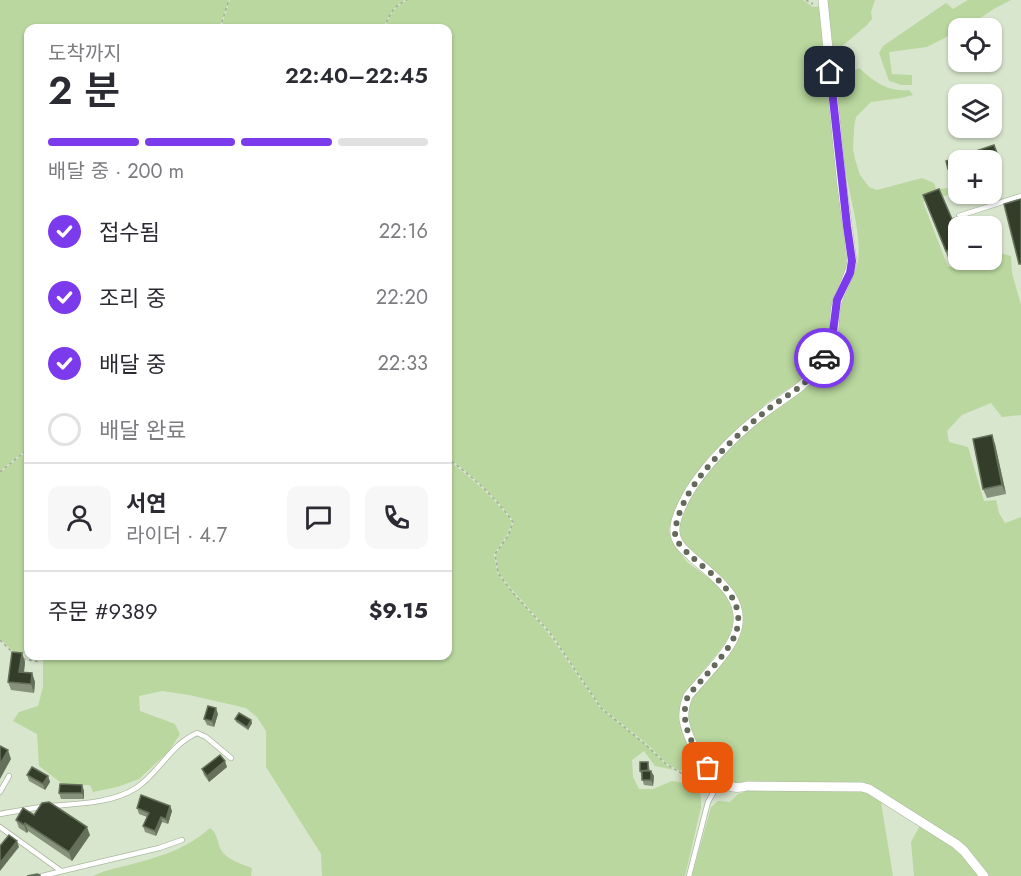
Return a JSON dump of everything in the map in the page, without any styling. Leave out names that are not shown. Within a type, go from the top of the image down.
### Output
[{"type":"street","points":[[823,0],[852,261],[850,273],[837,300],[832,340],[817,370],[806,383],[741,431],[707,468],[689,492],[678,515],[675,530],[677,540],[683,549],[722,583],[736,603],[739,614],[735,636],[729,647],[688,696],[684,706],[684,719],[689,737],[698,755],[720,781],[734,787],[869,789],[956,844],[984,876]]},
{"type":"lane","points":[[959,216],[1021,196]]},
{"type":"lane","points":[[0,814],[78,804],[121,795],[135,789],[178,745],[197,733],[206,737],[231,758]]},
{"type":"lane","points":[[0,792],[9,776]]},
{"type":"lane","points":[[689,876],[708,802],[720,781]]},
{"type":"lane","points":[[0,827],[61,871]]},
{"type":"lane","points":[[42,876],[159,848],[182,840]]},
{"type":"path","points":[[221,24],[230,0]]},
{"type":"path","points":[[386,24],[390,12],[407,0]]},
{"type":"path","points":[[0,472],[24,452]]},
{"type":"path","points":[[452,462],[500,504],[513,522],[495,554],[498,573],[550,633],[601,708],[666,764],[686,776],[708,768]]},
{"type":"path","points":[[0,640],[19,658],[24,659]]},
{"type":"path","points":[[30,660],[40,662]]},
{"type":"green space","points":[[0,0],[229,0],[220,24],[24,24],[24,451],[0,471]]},
{"type":"green space","points":[[230,0],[405,0],[394,9],[385,24],[222,24]]},
{"type":"green space","points":[[408,0],[803,0],[813,7],[822,6],[847,267],[829,340],[820,358],[800,381],[768,402],[711,454],[686,487],[674,512],[669,530],[672,541],[687,562],[727,594],[734,616],[732,632],[684,695],[680,705],[680,720],[688,747],[695,760],[680,771],[666,763],[647,744],[601,707],[551,633],[498,572],[496,554],[514,522],[483,487],[452,461],[452,24],[387,24],[393,11]]},
{"type":"green space","points":[[826,0],[875,0],[871,12],[872,19],[841,47],[849,73],[859,68],[870,78],[888,88],[909,90],[913,95],[871,102],[856,117],[853,149],[860,175],[869,187],[877,190],[922,178],[934,183],[936,189],[948,188],[948,195],[923,202],[948,270],[1002,270],[1002,254],[1011,256],[1012,273],[1021,305],[1021,415],[1002,417],[991,403],[962,415],[947,431],[949,442],[968,447],[984,501],[996,500],[999,513],[1005,523],[1021,517],[1021,876],[989,876],[969,851],[871,785],[732,784],[720,776],[700,753],[686,717],[692,695],[738,639],[742,616],[738,598],[728,583],[688,549],[680,537],[679,525],[692,495],[736,440],[801,391],[827,366],[832,356],[841,305],[856,269],[859,250],[844,162]]},
{"type":"green space","points":[[968,0],[1011,0],[981,18],[948,18],[948,36],[927,47],[889,52],[892,74],[912,75],[912,85],[889,81],[879,53],[883,46],[946,3],[953,9]]},
{"type":"green space","points":[[24,453],[24,653],[18,656],[0,639],[0,473]]},
{"type":"green space","points":[[452,463],[490,496],[512,522],[507,535],[494,554],[497,573],[549,634],[600,708],[674,770],[655,766],[644,751],[632,760],[633,777],[639,789],[653,789],[672,781],[686,783],[700,792],[701,807],[685,876],[322,876],[321,854],[266,767],[266,731],[257,717],[246,708],[162,691],[139,696],[140,711],[175,724],[180,734],[169,751],[139,779],[93,792],[90,785],[64,785],[39,766],[37,734],[13,721],[19,712],[38,706],[43,687],[43,660],[452,660]]},
{"type":"green space","points":[[837,788],[868,792],[881,802],[893,876],[692,876],[711,807],[718,801],[730,802],[738,794],[749,790]]},
{"type":"green space","points":[[920,826],[962,854],[979,876],[914,876],[911,842]]},
{"type":"green space","points":[[210,828],[215,833],[221,850],[227,856],[252,868],[251,876],[93,876],[172,851],[192,842]]},
{"type":"building","points":[[994,145],[996,150],[979,150]]},
{"type":"building","points":[[939,189],[951,216],[948,216],[948,250],[946,251],[923,195]]},
{"type":"building","points":[[1021,199],[1021,264],[1019,264],[1004,204]]},
{"type":"building","points":[[992,435],[1002,485],[983,489],[973,439]]},
{"type":"building","points":[[12,652],[22,653],[19,672],[32,673],[31,684],[8,682]]},
{"type":"building","points":[[208,706],[216,708],[212,721],[204,719]]},
{"type":"building","points":[[239,713],[251,720],[247,727],[235,719]]},
{"type":"building","points":[[0,746],[8,750],[0,764]]},
{"type":"building","points":[[220,755],[225,761],[207,776],[202,769]]},
{"type":"building","points":[[640,762],[648,762],[648,770],[640,771]]},
{"type":"building","points":[[32,767],[48,776],[43,784],[27,775]]},
{"type":"building","points":[[642,771],[651,771],[651,780],[642,780]]},
{"type":"building","points":[[60,784],[82,785],[82,793],[59,793]]},
{"type":"building","points":[[141,795],[170,806],[166,819],[161,817],[155,831],[143,826],[149,813],[137,808]]},
{"type":"building","points":[[49,802],[87,827],[69,852],[25,823],[24,825],[16,820],[23,808],[34,815],[42,803]]},
{"type":"building","points":[[9,835],[17,841],[0,863],[0,846]]},
{"type":"way so far","points":[[708,768],[689,737],[684,719],[684,706],[688,696],[729,647],[735,636],[739,614],[736,603],[722,583],[683,549],[677,540],[675,530],[678,515],[689,492],[707,468],[741,431],[806,383],[824,358]]},
{"type":"route","points":[[824,358],[832,340],[837,300],[850,273],[852,261],[830,72]]}]
